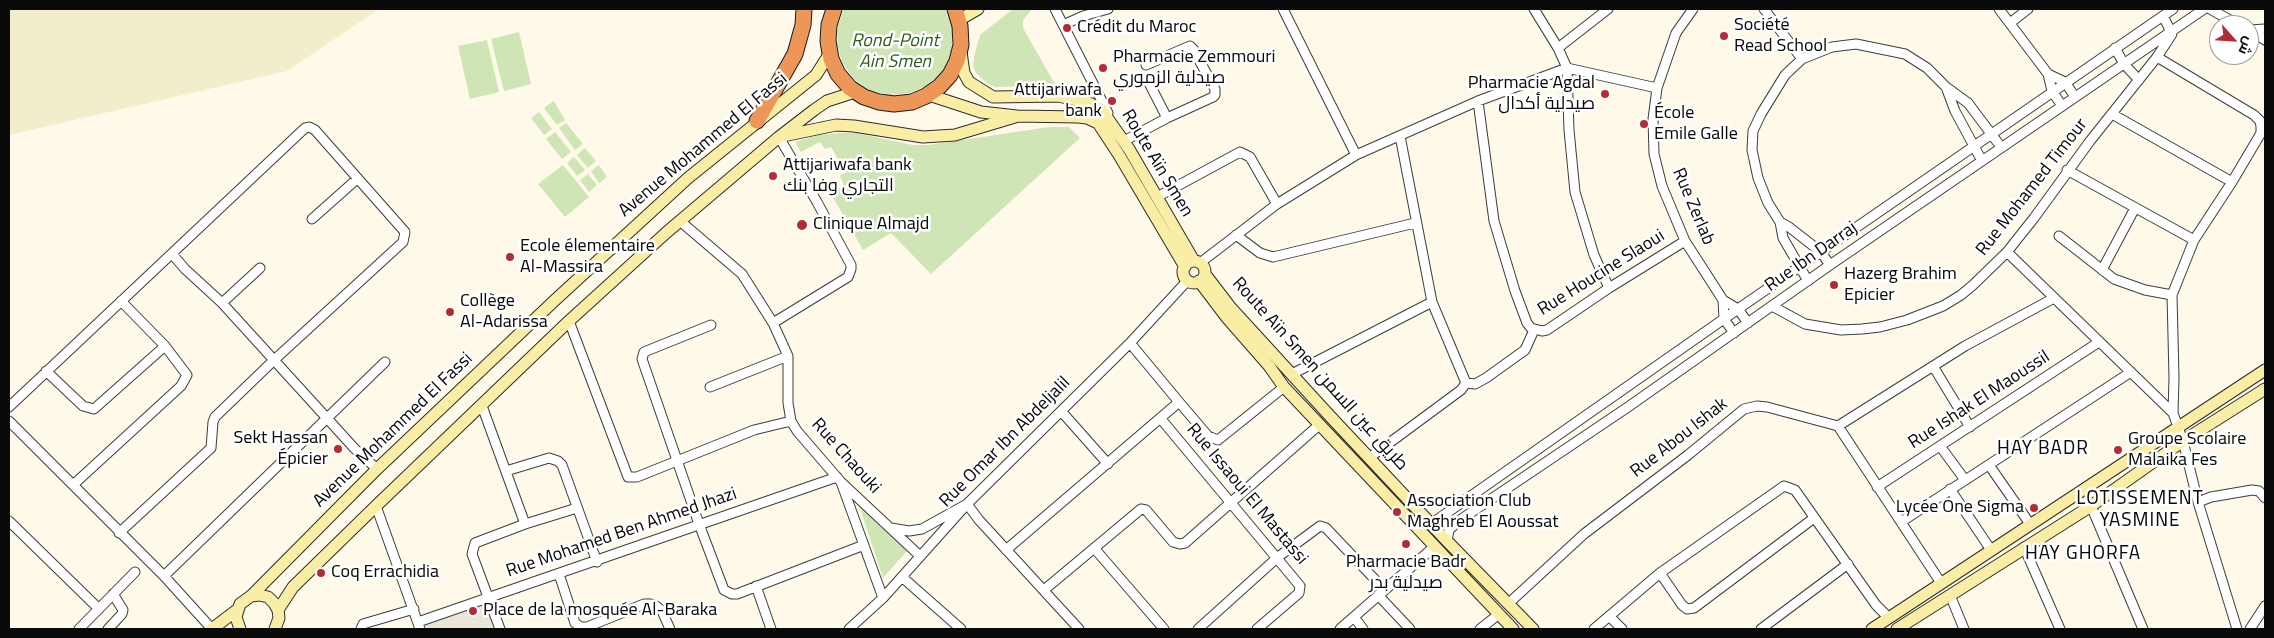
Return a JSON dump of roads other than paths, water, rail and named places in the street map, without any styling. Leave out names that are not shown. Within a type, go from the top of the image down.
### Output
[{"type":"highway","points":[[757,121],[795,54],[803,25],[804,9]]},
{"type":"highway","points":[[834,9],[828,34],[830,54],[838,74],[855,92],[876,102],[894,104],[912,102],[929,95],[950,75],[957,61],[961,45],[957,14]]},
{"type":"main road","points":[[957,14],[978,9]]},
{"type":"main road","name":"Route Aïn Smen","points":[[961,45],[964,73],[969,82],[993,97],[1058,96],[1087,102],[1101,109],[1121,136],[1195,271]]},
{"type":"main road","name":"Avenue Mohammed El Fassi","points":[[212,629],[237,610],[240,604],[251,596],[377,470],[602,256],[688,178],[816,75],[830,54]]},
{"type":"main road","points":[[275,629],[293,587],[569,321],[680,221],[779,136],[823,104],[855,92]]},
{"type":"main road","name":"Route Aïn Smen","points":[[929,95],[981,112],[1017,116],[1078,117],[1087,118],[1098,123],[1195,271]]},
{"type":"main road","points":[[779,136],[836,125],[923,137],[955,135],[1017,116]]},
{"type":"main road","name":"Route Aïn Smen طريق عين السمن","points":[[1195,271],[1447,541],[1533,629]]},
{"type":"main road","name":"Route Aïn Smen طريق عين السمن","points":[[1195,271],[1227,318],[1269,366],[1284,387],[1513,629]]},
{"type":"main road","points":[[1872,629],[2265,370]]},
{"type":"main road","points":[[1900,628],[2024,547],[2091,506],[2183,441],[2265,389]]},
{"type":"main road","points":[[251,596],[260,595],[268,598],[274,603],[280,619]]},
{"type":"main road","points":[[237,610],[236,617],[240,629]]},
{"type":"street","points":[[1055,9],[1121,136],[1167,118],[1215,95],[1215,89],[1190,46],[1146,65]]},
{"type":"street","points":[[1064,26],[1083,16],[1108,9]]},
{"type":"street","points":[[1283,9],[1356,155]]},
{"type":"street","points":[[1534,9],[1558,48],[1567,68],[1569,130],[1575,192],[1594,255],[1609,288]]},
{"type":"street","points":[[1558,48],[1608,9]]},
{"type":"street","name":"Rue ZerIab","points":[[1693,9],[1676,33],[1657,88],[1653,119],[1654,154],[1662,186],[1685,241],[1723,300],[1738,309],[1748,323]]},
{"type":"street","points":[[1764,9],[1802,60]]},
{"type":"street","points":[[1999,9],[2048,74],[2052,91],[2062,106]]},
{"type":"street","points":[[2010,23],[2028,9]]},
{"type":"street","name":"Rue Ibn Darraj","points":[[1431,524],[1991,133],[2173,9]]},
{"type":"street","name":"Rue Ibn Darraj","points":[[1447,541],[1449,530],[1457,522],[2204,9]]},
{"type":"street","points":[[2210,9],[2221,15]]},
{"type":"street","points":[[2163,16],[2172,31]]},
{"type":"street","name":"Rue Mohamed Timour","points":[[1772,306],[1790,318],[1818,328],[1841,330],[1880,327],[1921,315],[1955,299],[1973,285],[2007,252],[2068,170],[2157,57],[2172,31]]},
{"type":"street","points":[[1808,281],[1783,238],[1780,222],[1768,203],[1758,178],[1752,150],[1753,131],[1771,96],[1785,75],[1802,60],[1832,47],[1856,44],[1884,48],[1905,54],[1928,68],[1946,88],[1968,102],[2001,147]]},
{"type":"street","points":[[2115,48],[2124,64],[2139,80]]},
{"type":"street","points":[[2157,57],[2260,121],[2260,133],[2232,182],[2194,240],[2172,295],[2173,413],[2183,441],[2198,502],[2237,629]]},
{"type":"street","points":[[1567,68],[1657,88]]},
{"type":"street","name":"Rue Omar Ibn Abdeljalil","points":[[849,629],[883,598],[967,504],[1130,343],[1195,271],[1236,235],[1277,204],[1356,155],[1478,101],[1567,68]]},
{"type":"street","points":[[2048,74],[2065,82],[2075,97]]},
{"type":"street","points":[[1148,81],[1167,118]]},
{"type":"street","points":[[1946,88],[1973,146],[1982,160]]},
{"type":"street","name":"Rue Houcine Slaoui","points":[[1478,101],[1494,221],[1527,323],[1534,330],[1547,330],[1609,288],[1685,241]]},
{"type":"street","points":[[2112,114],[2232,182]]},
{"type":"street","points":[[9,407],[305,128],[309,127],[315,130],[405,232],[405,240],[273,361],[216,417],[213,422],[211,448],[119,533]]},
{"type":"street","points":[[773,323],[848,277],[851,269],[834,233],[779,136]]},
{"type":"street","points":[[1400,136],[1415,223],[1432,302],[1466,381],[1475,384],[1525,350],[1534,330]]},
{"type":"street","points":[[1156,197],[1240,152],[1250,157],[1277,204]]},
{"type":"street","points":[[2068,170],[2194,240]]},
{"type":"street","points":[[312,219],[357,179]]},
{"type":"street","points":[[2102,270],[2135,208]]},
{"type":"street","name":"Rue Chaouki","points":[[680,221],[742,274],[773,323],[788,356],[787,390],[791,420],[797,431],[839,480],[920,556]]},
{"type":"street","points":[[1780,222],[1789,226],[1821,252],[1830,265]]},
{"type":"street","points":[[1236,235],[1260,253],[1274,257],[1415,223]]},
{"type":"street","points":[[2059,236],[2102,270],[2126,284],[2172,295]]},
{"type":"street","points":[[2007,252],[2173,413]]},
{"type":"street","points":[[172,254],[222,304],[326,418],[377,470]]},
{"type":"street","points":[[222,304],[260,268]]},
{"type":"street","points":[[1941,583],[1838,426],[1933,366],[2054,298]]},
{"type":"street","name":"Rue ZerIab","points":[[1723,300],[1724,319]]},
{"type":"street","points":[[73,485],[186,381],[188,375],[165,346],[121,301]]},
{"type":"street","points":[[1292,374],[1432,302]]},
{"type":"street","points":[[1724,319],[1734,333]]},
{"type":"street","points":[[569,321],[625,474],[631,478],[637,478],[754,430],[791,420]]},
{"type":"street","points":[[711,325],[644,352],[642,363],[724,590],[732,594],[745,591],[864,545]]},
{"type":"street","name":"Rue Ishak El Maoussil","points":[[1877,487],[2099,342]]},
{"type":"street","points":[[1130,343],[1208,436],[1218,440],[1284,387]]},
{"type":"street","points":[[46,371],[83,406],[94,409],[165,346]]},
{"type":"street","points":[[710,387],[788,356]]},
{"type":"street","points":[[164,576],[385,362]]},
{"type":"street","points":[[1933,366],[1970,426]]},
{"type":"street","points":[[1900,522],[2130,372]]},
{"type":"street","points":[[1369,458],[1461,390],[1466,381]]},
{"type":"street","points":[[1618,392],[1628,406]]},
{"type":"street","points":[[1006,550],[1179,402]]},
{"type":"street","points":[[482,406],[524,524]]},
{"type":"street","name":"Rue Abou Ishak","points":[[1509,603],[1584,534],[1688,455],[1744,409],[1757,406],[1767,407],[1838,426]]},
{"type":"street","points":[[1061,411],[1108,464]]},
{"type":"street","name":"Rue Issaoui El Mastassi","points":[[1161,419],[1278,557],[1300,586],[1299,593],[1257,629]]},
{"type":"street","points":[[9,421],[164,576],[212,629]]},
{"type":"street","points":[[1044,590],[1141,509],[1146,510],[1173,542],[1182,544],[1319,425]]},
{"type":"street","points":[[1940,446],[1965,480]]},
{"type":"street","points":[[506,471],[549,458],[558,461],[562,465],[597,562]]},
{"type":"street","points":[[1989,464],[2030,524]]},
{"type":"street","points":[[839,480],[883,598]]},
{"type":"street","name":"Rue Mohamed Ben Ahmed Jhazi","points":[[419,626],[489,598],[597,562],[699,524],[839,480]]},
{"type":"street","points":[[1492,480],[1501,492]]},
{"type":"street","points":[[1594,629],[1660,573],[1784,486],[1796,490],[1876,605],[1889,618]]},
{"type":"street","points":[[1950,489],[1991,550]]},
{"type":"street","points":[[2198,502],[2211,497],[2252,490],[2259,491],[2265,498]]},
{"type":"street","points":[[891,528],[909,531],[922,529],[967,504],[1006,550],[1044,590],[1074,627]]},
{"type":"street","points":[[376,506],[419,626]]},
{"type":"street","points":[[2091,506],[2143,629]]},
{"type":"street","points":[[500,629],[472,554],[475,543],[524,524],[577,508]]},
{"type":"street","points":[[1660,573],[1682,605],[1687,609],[1694,608],[1814,518]]},
{"type":"street","points":[[9,521],[99,609]]},
{"type":"street","points":[[1198,629],[1278,557],[1316,528],[1326,528],[1410,629]]},
{"type":"street","points":[[1340,629],[1380,592],[1434,547]]},
{"type":"street","points":[[2024,547],[2060,629]]},
{"type":"street","points":[[1094,548],[1164,629]]},
{"type":"street","points":[[1761,629],[1848,564]]},
{"type":"street","points":[[80,629],[134,572]]},
{"type":"street","points":[[559,574],[575,623],[581,627],[644,604],[651,604],[662,611],[670,629]]},
{"type":"street","points":[[902,577],[960,629]]},
{"type":"street","points":[[756,586],[771,629]]},
{"type":"street","points":[[108,629],[122,614],[123,610],[113,594]]},
{"type":"street","points":[[1950,595],[1964,629]]},
{"type":"street","points":[[2250,629],[2265,606]]},
{"type":"street","points":[[362,627],[414,609]]},
{"type":"street","points":[[1480,629],[1499,614]]},
{"type":"street","points":[[1609,616],[1622,629]]},
{"type":"street","points":[[1354,617],[1363,629]]},
{"type":"place","name":"Crédit du Maroc","points":[[1067,28]]},
{"type":"place","name":"Société Read School","points":[[1724,36]]},
{"type":"place","name":"Pharmacie Zemmouri صيدلية الزموري","points":[[1103,68]]},
{"type":"place","name":"Pharmacie Agdal صيدلية أكدال","points":[[1605,94]]},
{"type":"place","name":"Attijariwafa bank","points":[[1112,101]]},
{"type":"place","name":"École Emile Galle","points":[[1644,124]]},
{"type":"place","name":"Attijariwafa bank التجاري وفا بنك","points":[[773,176]]},
{"type":"place","name":"Clinique Almajd","points":[[802,225]]},
{"type":"place","name":"Ecole élementaire Al-Massira","points":[[510,257]]},
{"type":"place","name":"Hazerg Brahim Epicier","points":[[1834,285]]},
{"type":"place","name":"Collège Al-Adarissa","points":[[450,312]]},
{"type":"place","name":"Sekt Hassan Épicier","points":[[338,449]]},
{"type":"place","name":"Groupe Scolaire Malaika Fes","points":[[2118,450]]},
{"type":"place","name":"Lycée One Sigma","points":[[2034,508]]},
{"type":"place","name":"Association Club Maghreb El Aoussat","points":[[1397,512]]},
{"type":"place","name":"Pharmacie Badr صيدلية بدر","points":[[1406,544]]},
{"type":"place","name":"Coq Errachidia","points":[[321,573]]},
{"type":"place","name":"Place de la mosquée Al-Baraka","points":[[473,611]]},
{"type":"district","name":"HAY BADR","points":[[2043,450]]},
{"type":"district","name":"LOTISSEMENT YASMINE","points":[[2140,511]]},
{"type":"district","name":"HAY GHORFA","points":[[2083,555]]},
{"type":"park label","name":"Rond-Point Ain Smen","points":[[895,52]]}]
